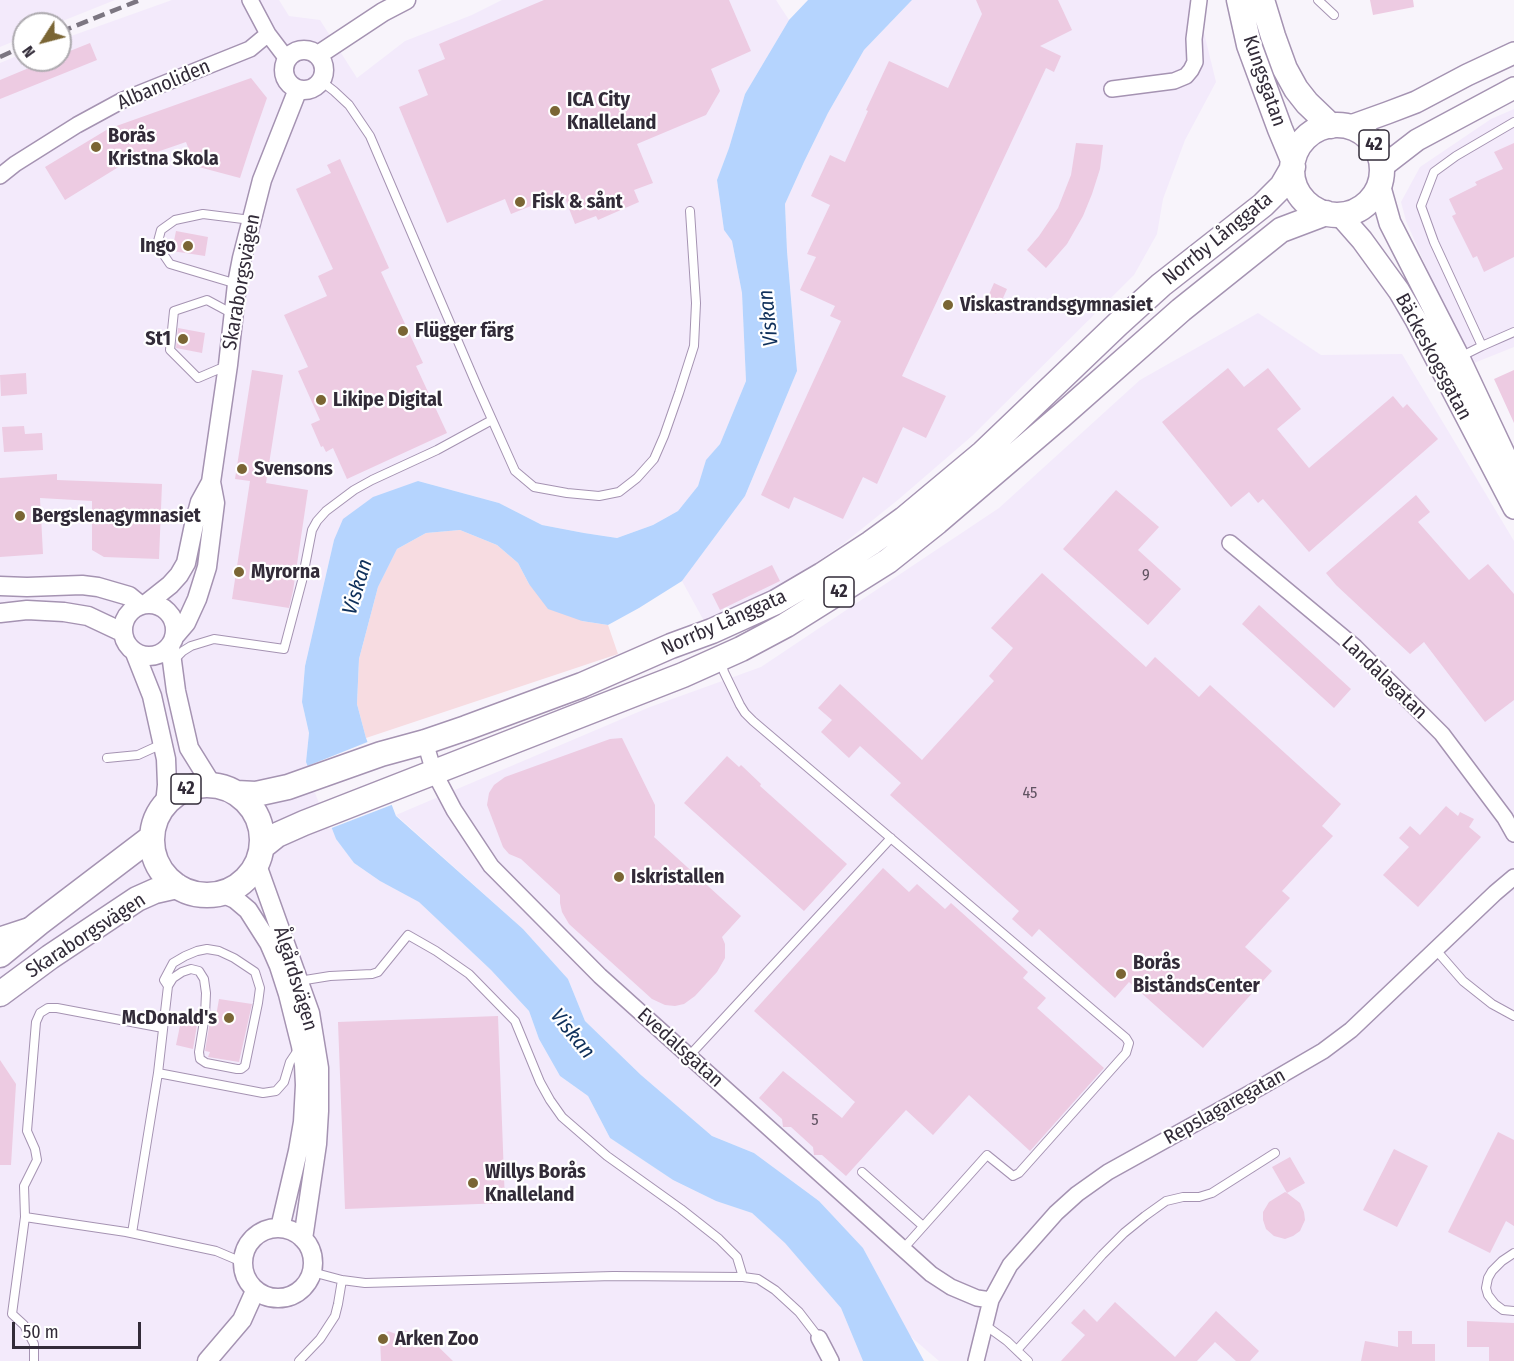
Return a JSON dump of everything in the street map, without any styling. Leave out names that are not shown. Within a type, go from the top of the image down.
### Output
[{"type":"main road","name":"Kungsgatan","points":[[1239,0],[1249,45],[1293,164]]},
{"type":"main road","name":"Kungsgatan","points":[[1262,0],[1285,69],[1296,88],[1307,103],[1339,126]]},
{"type":"main road","points":[[1339,126],[1387,114],[1416,102],[1514,53]]},
{"type":"main road","points":[[1381,176],[1417,140],[1514,88]]},
{"type":"main road","name":"42","points":[[1293,164],[1300,146],[1310,135],[1323,128],[1339,126],[1358,131],[1370,140],[1378,153],[1381,176],[1372,198],[1354,211],[1333,214]]},
{"type":"main road","points":[[1293,164],[1294,183],[1300,195],[1315,209],[1333,214]]},
{"type":"main road","name":"Norrby Långgata","points":[[236,793],[256,794],[288,787],[381,754],[425,742],[582,684],[776,602],[822,575],[887,531],[952,480],[1161,285],[1263,205],[1282,186],[1293,164]]},
{"type":"main road","name":"Bäckeskogsgatan","points":[[1381,176],[1390,223],[1459,358],[1514,475]]},
{"type":"main road","name":"Norrby Långgata","points":[[260,856],[277,835],[683,675],[786,625],[888,561],[980,486],[1181,310],[1281,230],[1333,214]]},
{"type":"main road","name":"Bäckeskogsgatan","points":[[1333,214],[1362,240],[1399,291],[1514,508]]},
{"type":"main road","name":"42","points":[[152,837],[155,823],[165,804],[187,789],[199,785],[212,785],[236,793],[246,801],[257,816],[261,828],[260,856],[249,876],[240,885],[222,893]]},
{"type":"main road","points":[[152,837],[153,851],[158,865],[166,877],[177,886],[202,895],[222,893]]},
{"type":"main road","name":"Skaraborgsvägen","points":[[0,955],[152,837]]},
{"type":"main road","name":"Skaraborgsvägen","points":[[0,994],[50,957],[137,899],[155,891],[177,886]]},
{"type":"street","points":[[250,0],[268,34],[287,59]]},
{"type":"street","points":[[318,54],[382,12],[405,0]]},
{"type":"street","points":[[1112,89],[1174,81],[1186,76],[1195,62],[1194,39],[1199,0]]},
{"type":"street","name":"Albanoliden","points":[[0,176],[15,164],[78,125],[123,100],[250,49],[268,34]]},
{"type":"street","points":[[302,50],[318,54],[324,67],[321,81],[311,89],[304,90],[291,85],[285,78],[284,66],[287,59],[295,52],[302,50]]},
{"type":"street","name":"Skaraborgsvägen","points":[[172,649],[186,623],[207,567],[215,503],[211,482],[237,284],[251,220],[262,180],[297,89]]},
{"type":"street","name":"Skaraborgsvägen","points":[[143,605],[170,585],[186,563],[200,502],[211,482]]},
{"type":"street","name":"Landalagatan","points":[[1230,543],[1355,647],[1442,734],[1505,818],[1514,834]]},
{"type":"street","points":[[0,586],[82,585],[98,587],[129,596],[143,605]]},
{"type":"street","points":[[165,804],[166,759],[152,696],[135,653],[125,642],[122,632],[126,616],[130,611],[143,605],[157,605],[167,611],[175,626],[172,649],[176,691],[189,748],[212,785]]},
{"type":"street","points":[[0,613],[27,610],[64,612],[88,616],[122,632]]},
{"type":"street","points":[[135,653],[147,657],[172,649]]},
{"type":"street","name":"Evedalsgatan","points":[[425,742],[434,772],[454,810],[491,866],[600,976],[931,1274],[951,1287],[977,1298],[991,1300]]},
{"type":"street","name":"Ålgårdsvägen","points":[[260,856],[310,1012],[318,1068],[317,1144],[303,1239]]},
{"type":"street","name":"Repslagaregatan","points":[[976,1361],[991,1300],[1010,1265],[1056,1213],[1077,1194],[1108,1172],[1323,1051],[1351,1030],[1514,877]]},
{"type":"street","name":"Ålgårdsvägen","points":[[222,893],[235,899],[248,910],[269,943],[288,994],[301,1046],[305,1085],[303,1122],[280,1228]]},
{"type":"street","points":[[0,935],[39,923]]},
{"type":"street","points":[[280,1228],[293,1231],[303,1239],[310,1249],[313,1260],[312,1272],[307,1283],[299,1292],[277,1299],[266,1297],[255,1291],[243,1273],[242,1262],[250,1241],[269,1229],[280,1228]]},
{"type":"street","points":[[207,1361],[242,1320],[255,1291]]},
{"type":"street","points":[[819,1338],[831,1361]]},
{"type":"lane","points":[[1318,0],[1334,15]]},
{"type":"lane","points":[[321,81],[349,105],[370,136],[515,471],[534,487],[599,496],[619,492],[637,478],[654,459],[672,414],[694,346],[696,303],[690,211]]},
{"type":"lane","points":[[1482,346],[1434,242],[1421,206],[1434,172],[1456,156],[1514,123]]},
{"type":"lane","points":[[237,284],[170,264],[158,245],[160,230],[175,220],[203,214],[251,220]]},
{"type":"lane","points":[[228,364],[198,378],[170,350],[174,310],[207,300],[234,314]]},
{"type":"lane","points":[[1439,367],[1514,332]]},
{"type":"lane","points":[[172,649],[183,651],[214,639],[284,649],[312,530],[326,511],[372,480],[492,420]]},
{"type":"lane","points":[[720,658],[724,672],[744,713],[1126,1038],[1129,1043],[1126,1053],[1019,1173],[1013,1176],[987,1155],[903,1249]]},
{"type":"lane","points":[[107,758],[138,755],[162,744]]},
{"type":"lane","points":[[689,1056],[891,838]]},
{"type":"lane","points":[[299,981],[378,972],[408,935],[444,957],[469,974],[515,1021],[540,1082],[562,1117],[608,1156],[719,1239],[737,1257],[743,1277]]},
{"type":"lane","points":[[132,1233],[158,1072],[168,986],[173,978],[182,972],[191,969],[199,971],[204,979],[206,993],[200,1059],[206,1063],[237,1069],[245,1066],[260,988],[255,972],[234,958],[219,951],[207,949],[184,956],[173,963],[164,980],[168,986]]},
{"type":"lane","points":[[1436,950],[1463,981],[1492,1004],[1514,1016]]},
{"type":"lane","points":[[34,1361],[34,1344],[24,1326],[12,1314],[25,1217],[24,1186],[37,1160],[27,1131],[36,1022],[40,1014],[48,1008],[57,1008],[163,1028]]},
{"type":"lane","points":[[158,1072],[263,1094],[276,1091],[284,1082],[290,1062],[301,1046]]},
{"type":"lane","points":[[1017,1350],[1102,1256],[1124,1233],[1145,1216],[1166,1201],[1212,1193],[1275,1153]]},
{"type":"lane","points":[[862,1172],[924,1226]]},
{"type":"lane","points":[[25,1217],[132,1233],[216,1251],[242,1262]]},
{"type":"lane","points":[[1514,1252],[1492,1271],[1486,1288],[1495,1304],[1503,1310],[1514,1311]]},
{"type":"lane","points":[[312,1272],[364,1283],[613,1276],[743,1277],[758,1279],[775,1290],[800,1312],[819,1338]]},
{"type":"lane","points":[[299,1361],[320,1339],[335,1316],[342,1280]]},
{"type":"lane","points":[[985,1325],[1007,1341],[1028,1361]]},
{"type":"shaded area","points":[[0,0],[115,0],[72,17],[72,12],[12,12],[12,42],[0,47]]},
{"type":"shaded area","points":[[172,0],[279,0],[289,16],[320,20],[357,78],[405,41],[472,15],[502,0],[776,0],[789,20],[745,94],[717,180],[724,230],[732,241],[742,293],[746,381],[720,444],[706,461],[698,486],[678,511],[653,525],[617,538],[542,525],[499,503],[418,481],[334,540],[305,666],[302,702],[309,733],[306,762],[336,839],[354,863],[380,881],[419,901],[491,970],[529,1011],[539,1039],[560,1076],[588,1096],[610,1138],[673,1180],[716,1201],[752,1213],[785,1242],[841,1308],[863,1361],[0,1361],[0,63],[12,58],[12,72],[72,72],[72,36]]},
{"type":"shaded area","name":"Viskastrandsgymnasiet","points":[[912,0],[1196,0],[1216,82],[1185,140],[1163,199],[1157,234],[1134,275],[972,436],[899,499],[843,544],[783,585],[722,617],[704,621],[682,581],[745,496],[797,371],[785,204],[828,113],[864,50]]},
{"type":"shaded area","points":[[1514,109],[1514,347],[1469,365],[1406,221],[1401,202],[1420,167],[1491,119]]},
{"type":"shaded area","points":[[1258,313],[1321,355],[1402,354],[1514,541],[1514,1361],[939,1361],[910,1336],[863,1248],[819,1201],[754,1153],[712,1136],[641,1075],[585,1021],[568,979],[523,929],[396,815],[650,707],[761,667],[999,508],[1140,380]]},
{"type":"shaded area","points":[[460,530],[497,545],[518,563],[529,584],[582,621],[608,625],[618,654],[366,738],[357,704],[359,659],[378,587],[397,549],[426,533]]},
{"type":"water","name":"Viskan","points":[[808,0],[912,0],[864,50],[828,113],[785,204],[797,371],[745,496],[682,581],[608,625],[582,621],[548,609],[529,584],[518,563],[497,545],[460,530],[426,533],[397,549],[378,587],[359,659],[357,704],[366,738],[396,816],[523,929],[568,979],[585,1021],[641,1075],[712,1136],[754,1153],[819,1201],[863,1248],[924,1361],[863,1361],[841,1308],[785,1243],[752,1213],[716,1201],[673,1180],[610,1138],[588,1096],[560,1076],[539,1039],[529,1011],[491,970],[419,902],[380,881],[354,863],[336,839],[306,762],[309,733],[302,702],[305,666],[334,540],[343,519],[373,497],[418,481],[499,503],[542,525],[617,538],[653,525],[678,511],[698,486],[706,460],[720,444],[746,381],[742,293],[732,241],[724,230],[717,180],[745,94],[789,20]]},
{"type":"pier","points":[[370,741],[394,804],[329,829],[305,767]]},
{"type":"building","name":"ICA City Knalleland","points":[[544,0],[729,0],[751,51],[711,69],[720,91],[706,115],[637,144],[653,183],[634,190],[639,202],[598,220],[596,216],[575,224],[563,193],[511,214],[505,199],[447,223],[399,107],[428,95],[418,70],[445,59],[439,44]]},
{"type":"building","points":[[976,0],[1058,0],[1072,30],[1040,46],[1061,56],[1054,72],[1046,68],[902,376],[946,396],[926,438],[903,427],[877,484],[863,477],[843,519],[794,497],[789,509],[761,495],[841,321],[830,316],[835,306],[800,290],[816,257],[807,254],[830,205],[811,196],[830,155],[845,162],[889,61],[948,88],[982,14]]},
{"type":"building","points":[[1370,0],[1413,0],[1414,7],[1373,15]]},
{"type":"building","points":[[90,43],[97,60],[72,70],[72,50]]},
{"type":"building","points":[[19,72],[67,72],[0,99],[0,80]]},
{"type":"building","points":[[251,78],[267,98],[240,178],[195,166],[186,142],[125,163],[65,200],[45,167],[108,129]]},
{"type":"building","points":[[1076,143],[1103,145],[1100,169],[1083,216],[1067,244],[1046,268],[1027,250],[1058,208],[1071,175]]},
{"type":"building","points":[[1514,143],[1514,257],[1484,272],[1477,256],[1473,258],[1452,216],[1456,214],[1449,199],[1477,185],[1475,182],[1503,169],[1494,152]]},
{"type":"building","points":[[340,159],[389,268],[381,272],[423,363],[416,366],[447,433],[347,479],[333,448],[326,452],[323,446],[321,447],[311,424],[320,420],[298,371],[308,367],[284,315],[327,296],[318,276],[333,269],[296,189],[331,173],[327,165]]},
{"type":"building","points":[[176,231],[208,237],[205,256],[172,251]]},
{"type":"building","points":[[994,283],[1007,289],[996,314],[983,308]]},
{"type":"building","points":[[178,328],[205,333],[202,353],[176,348]]},
{"type":"building","points":[[1228,368],[1244,387],[1268,368],[1301,409],[1277,429],[1309,468],[1393,396],[1403,408],[1407,404],[1438,439],[1309,552],[1263,499],[1258,503],[1249,492],[1231,507],[1162,422]]},
{"type":"building","points":[[252,370],[283,375],[266,483],[308,490],[289,608],[232,599],[250,481],[235,479]]},
{"type":"building","points":[[1514,370],[1514,423],[1494,379]]},
{"type":"building","points":[[26,373],[27,394],[1,396],[0,375]]},
{"type":"building","points":[[24,426],[25,434],[42,433],[43,450],[4,452],[2,427]]},
{"type":"building","points":[[57,474],[57,480],[162,484],[159,559],[104,557],[92,550],[92,501],[40,498],[43,554],[0,557],[0,478]]},
{"type":"building","points":[[1116,490],[1159,527],[1138,550],[1181,589],[1148,625],[1063,549]]},
{"type":"building","points":[[1416,495],[1430,512],[1418,522],[1469,580],[1488,564],[1514,594],[1514,700],[1485,722],[1424,642],[1410,654],[1326,573]]},
{"type":"building","points":[[772,565],[780,581],[720,610],[712,594]]},
{"type":"building","points":[[1042,573],[1146,667],[1155,657],[1199,697],[1210,685],[1341,804],[1322,826],[1333,836],[1282,891],[1290,898],[1245,947],[1272,971],[1203,1048],[1129,982],[1115,998],[1039,929],[1032,937],[1012,919],[1019,911],[890,795],[901,783],[860,746],[849,758],[821,732],[832,720],[818,708],[840,684],[922,760],[994,681],[989,676],[1013,648],[991,628]]},
{"type":"building","points":[[1259,605],[1351,689],[1334,708],[1242,624]]},
{"type":"building","name":"Iskristallen","points":[[622,738],[655,805],[654,837],[741,916],[722,937],[725,944],[725,958],[717,972],[695,996],[684,1004],[675,1006],[665,1005],[652,999],[569,924],[562,912],[560,895],[521,859],[509,854],[503,847],[487,805],[489,793],[494,785],[505,777],[610,739]]},
{"type":"building","points":[[727,756],[739,767],[741,765],[761,784],[760,786],[847,864],[804,911],[684,803]]},
{"type":"building","points":[[1446,806],[1458,816],[1460,812],[1474,819],[1469,827],[1481,837],[1418,907],[1383,875],[1409,847],[1399,838],[1410,826],[1420,835]]},
{"type":"building","points":[[883,868],[909,892],[917,884],[945,909],[951,903],[1028,972],[1023,978],[1046,998],[1037,1008],[1104,1068],[1030,1151],[969,1095],[933,1135],[906,1110],[846,1176],[822,1155],[814,1155],[813,1147],[791,1127],[783,1127],[782,1119],[759,1098],[783,1071],[842,1118],[855,1102],[754,1011]]},
{"type":"building","points":[[219,999],[252,1004],[239,1062],[208,1057],[210,1052],[205,1051],[210,1021],[215,1022]]},
{"type":"building","points":[[182,1016],[198,1019],[193,1049],[176,1045]]},
{"type":"building","points":[[498,1016],[505,1203],[345,1209],[338,1022]]},
{"type":"building","points":[[0,1060],[16,1084],[11,1165],[0,1165]]},
{"type":"building","points":[[1498,1132],[1514,1140],[1514,1226],[1506,1221],[1490,1253],[1448,1232]]},
{"type":"building","points":[[1394,1149],[1428,1166],[1397,1227],[1363,1210]]},
{"type":"building","points":[[1290,1157],[1305,1183],[1287,1193],[1272,1167]]},
{"type":"building","points":[[1285,1192],[1300,1203],[1305,1220],[1300,1231],[1285,1239],[1274,1236],[1266,1229],[1263,1212],[1269,1202]]},
{"type":"building","points":[[1115,1302],[1175,1357],[1216,1311],[1259,1351],[1250,1361],[1236,1361],[1215,1342],[1197,1361],[1061,1361],[1085,1335],[1071,1323],[1084,1309],[1097,1322]]},
{"type":"building","points":[[1467,1321],[1514,1323],[1514,1361],[1489,1361],[1489,1347],[1467,1347]]},
{"type":"building","points":[[404,1330],[412,1333],[423,1332],[453,1361],[381,1361],[380,1339],[388,1331],[396,1334]]},
{"type":"building","points":[[1398,1331],[1412,1331],[1412,1344],[1435,1344],[1435,1361],[1361,1361],[1365,1341],[1398,1347]]},
{"type":"railway","points":[[72,27],[140,0]]},
{"type":"railway","points":[[0,57],[12,52]]},
{"type":"place","name":"ICA City Knalleland","points":[[555,111]]},
{"type":"place","name":"Borås Kristna Skola","points":[[96,147]]},
{"type":"place","name":"Fisk & sånt","points":[[520,202]]},
{"type":"place","name":"Ingo","points":[[188,246]]},
{"type":"place","name":"Viskastrandsgymnasiet","points":[[948,305]]},
{"type":"place","name":"Flügger färg","points":[[403,331]]},
{"type":"place","name":"St1","points":[[183,339]]},
{"type":"place","name":"Likipe Digital","points":[[321,400]]},
{"type":"place","name":"Svensons","points":[[242,469]]},
{"type":"place","name":"Bergslenagymnasiet","points":[[20,516]]},
{"type":"place","name":"Myrorna","points":[[239,572]]},
{"type":"place","name":"Iskristallen","points":[[619,877]]},
{"type":"place","name":"Borås BiståndsCenter","points":[[1121,974]]},
{"type":"place","name":"McDonald's","points":[[229,1018]]},
{"type":"place","name":"Willys Borås Knalleland","points":[[473,1183]]},
{"type":"place","name":"Arken Zoo","points":[[383,1339]]}]
